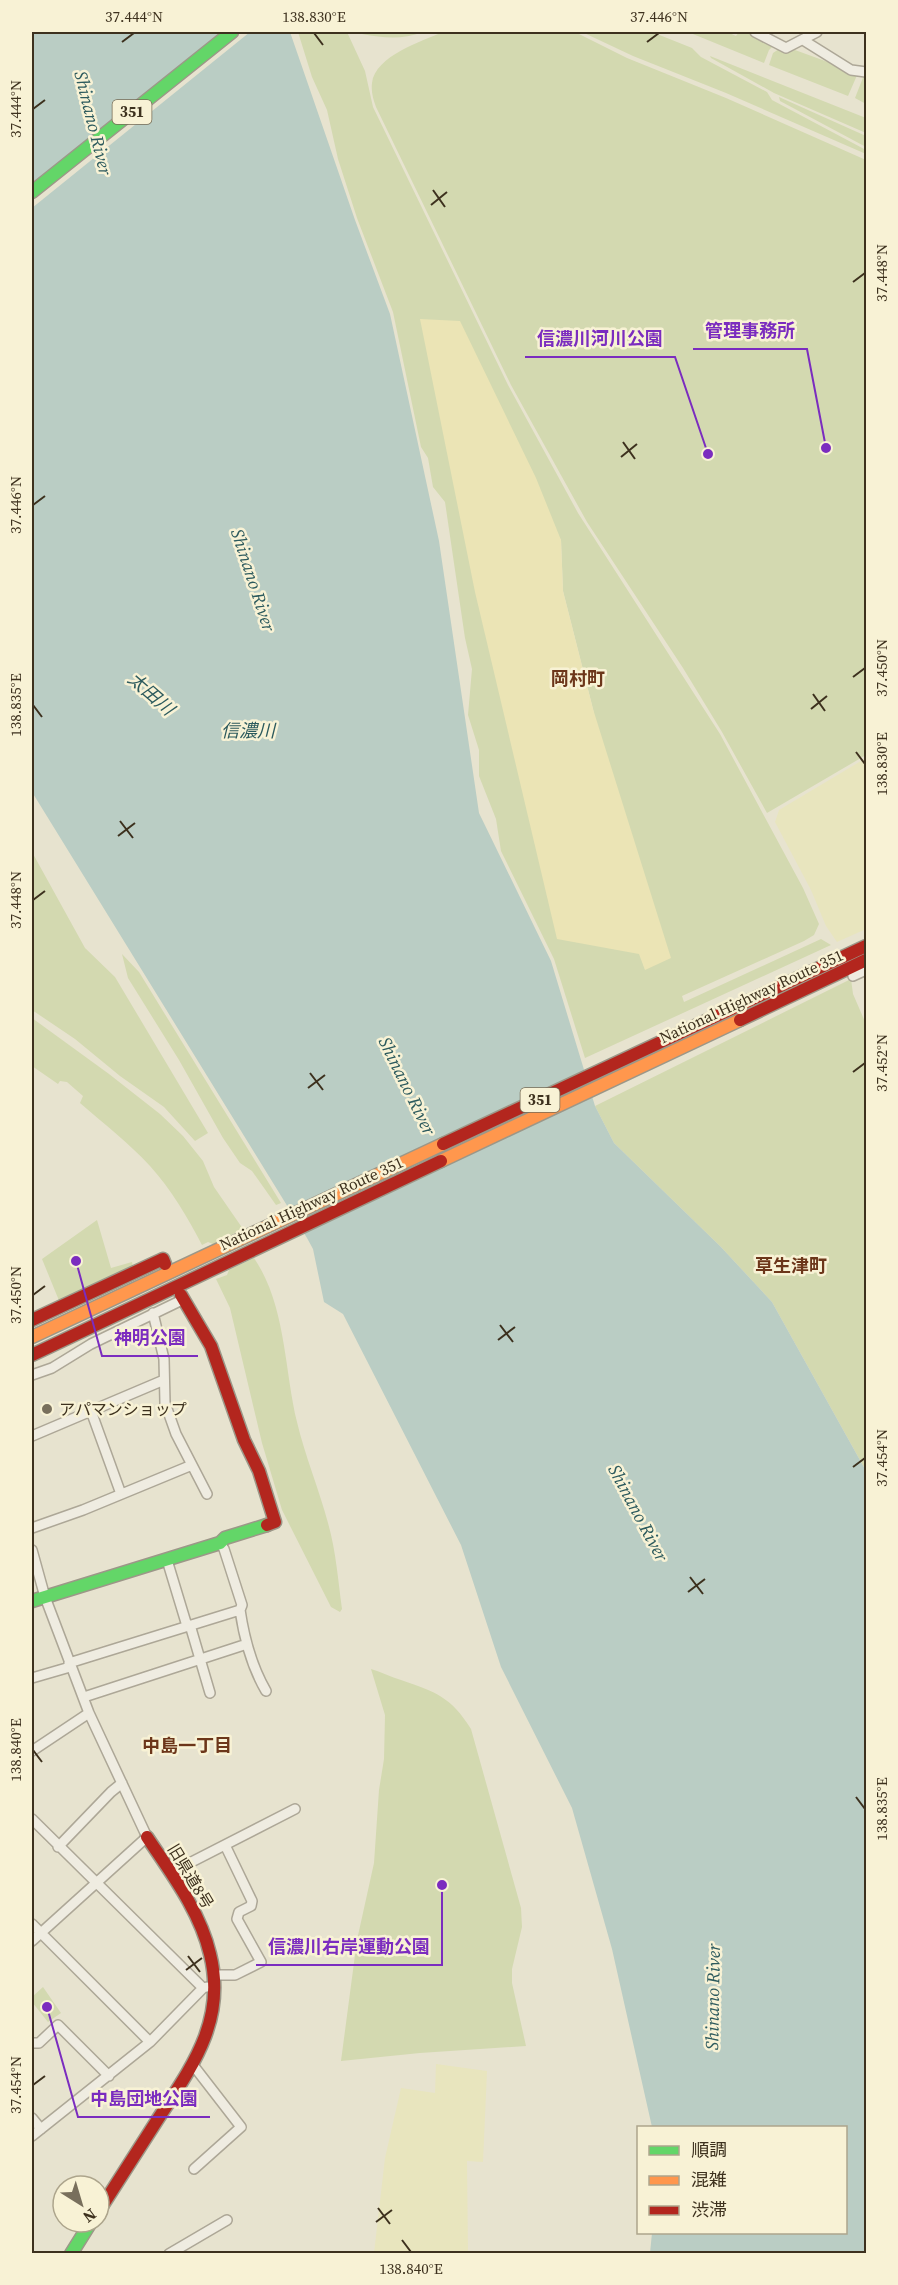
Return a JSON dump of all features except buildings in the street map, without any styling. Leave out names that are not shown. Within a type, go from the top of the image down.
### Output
[{"type":"main road","name":"351","points":[[32,192],[232,32]]},
{"type":"main road","name":"National Highway Route 351","points":[[32,1355],[216,1259],[867,946]]},
{"type":"main road","name":"National Highway Route 351","points":[[32,1337],[216,1259],[867,960]]},
{"type":"main road","points":[[32,1320],[163,1259],[165,1264]]},
{"type":"main road","points":[[32,1601],[220,1543],[225,1538],[275,1522],[259,1471],[244,1440],[211,1346],[182,1297]]},
{"type":"main road","name":"旧県道8号","points":[[111,2192],[193,2065],[209,2029],[212,1953],[202,1928],[147,1837]]},
{"type":"main road","points":[[71,2253],[84,2234]]},
{"type":"street","points":[[755,32],[786,48],[817,32]]},
{"type":"street","points":[[803,40],[851,70],[865,69]]},
{"type":"street","points":[[853,976],[867,970]]},
{"type":"street","points":[[32,1375],[52,1368],[91,1344],[182,1297]]},
{"type":"street","points":[[153,1313],[164,1359],[165,1403],[176,1434],[207,1494]]},
{"type":"street","points":[[32,1436],[164,1380]]},
{"type":"street","points":[[91,1411],[121,1494]]},
{"type":"street","points":[[32,1528],[83,1510],[192,1465]]},
{"type":"street","points":[[220,1543],[242,1605],[240,1610],[247,1644],[259,1678],[266,1690]]},
{"type":"street","name":"旧県道8号","points":[[32,1550],[45,1597],[89,1713],[147,1837]]},
{"type":"street","points":[[167,1560],[210,1693]]},
{"type":"street","points":[[32,1678],[240,1610]]},
{"type":"street","points":[[84,1697],[247,1644]]},
{"type":"street","points":[[32,1751],[89,1713]]},
{"type":"street","points":[[58,1847],[111,1792],[123,1783]]},
{"type":"street","points":[[170,1873],[295,1809]]},
{"type":"street","points":[[32,1819],[96,1882],[211,1983]]},
{"type":"street","points":[[32,1941],[147,1837]]},
{"type":"street","points":[[32,2136],[150,2042],[211,1983],[235,1975],[261,1962],[237,1919],[239,1912],[251,1906],[252,1901],[225,1845]]},
{"type":"street","points":[[32,1924],[150,2042]]},
{"type":"street","points":[[32,2043],[39,2043],[58,2025],[109,2076]]},
{"type":"street","points":[[193,2065],[241,2127],[194,2169]]},
{"type":"street","points":[[32,2118],[41,2129]]},
{"type":"street","points":[[169,2253],[227,2220]]},
{"type":"shaded area","points":[[866,758],[866,929],[837,942],[826,926],[811,890],[775,822],[779,810]]},
{"type":"shaded area","points":[[436,2064],[487,2071],[483,2162],[467,2161],[468,2253],[374,2253],[385,2158],[401,2088],[435,2093]]},
{"type":"green space","points":[[298,32],[347,32],[365,71],[373,107],[508,385],[578,513],[720,734],[803,888],[819,924],[814,935],[804,941],[682,996],[684,1002],[821,939],[831,945],[585,1058],[554,959],[501,851],[496,819],[479,776],[479,750],[468,715],[472,669],[465,638],[445,502],[433,487],[428,458],[421,447],[393,312],[357,218],[338,159],[327,110],[312,77]],"holes":[[[421,319],[561,540],[563,591],[593,709],[645,969],[431,367]]]},
{"type":"green space","points":[[359,32],[423,32],[393,37]]},
{"type":"green space","points":[[443,32],[575,32],[627,58],[726,98],[866,160],[866,755],[767,813],[683,668],[587,522],[511,385],[376,107],[372,95],[372,83],[381,65],[390,57],[412,45]]},
{"type":"green space","points":[[582,32],[652,32],[692,48],[701,57],[767,92],[772,100],[866,150],[866,154],[726,93],[633,56]]},
{"type":"green space","points":[[688,32],[727,32],[736,36],[739,32],[748,32],[774,45],[769,50],[764,63]]},
{"type":"green space","points":[[779,49],[787,52],[795,50],[858,73],[848,96],[769,65],[773,53]]},
{"type":"green space","points":[[710,56],[866,118],[866,133],[774,93]]},
{"type":"green space","points":[[864,75],[866,76],[866,104],[855,98]]},
{"type":"green space","points":[[779,97],[866,136],[866,147],[780,101]]},
{"type":"green space","points":[[32,852],[85,948],[115,977],[208,1133],[195,1141],[164,1107],[120,1076],[75,1039],[32,1010]]},
{"type":"green space","points":[[122,954],[139,972],[281,1203],[276,1205],[252,1171],[240,1163],[223,1138],[179,1060],[128,978]]},
{"type":"green space","points":[[851,979],[853,994],[866,1024],[866,1471],[772,1302],[721,1247],[614,1143],[595,1106]]},
{"type":"green space","points":[[32,1018],[109,1074],[160,1114],[183,1136],[203,1161],[214,1187],[243,1229],[213,1244],[208,1242],[202,1245],[179,1204],[150,1166],[125,1141],[80,1103],[83,1096],[67,1082],[60,1081],[58,1084],[32,1066]]},
{"type":"green space","points":[[97,1220],[111,1268],[132,1262],[133,1267],[60,1303],[42,1259]]},
{"type":"green space","points":[[254,1258],[265,1276],[278,1316],[297,1422],[333,1544],[342,1609],[340,1612],[331,1607],[282,1510],[262,1443],[230,1308],[216,1279],[227,1275],[229,1270]]},
{"type":"green space","points":[[371,1669],[442,1697],[457,1710],[471,1729],[521,1908],[522,1927],[512,1969],[512,1983],[526,2046],[341,2061],[357,1940],[374,1863],[379,1790],[384,1759],[385,1715]]},
{"type":"green space","points":[[43,1987],[61,2013],[48,2022],[32,2002],[32,1997]]},
{"type":"sand","points":[[420,319],[460,321],[536,478],[561,540],[563,591],[593,709],[671,958],[645,970],[639,954],[557,939],[475,592]]},
{"type":"water","name":"信濃川","points":[[32,32],[290,32],[390,314],[439,541],[479,813],[551,961],[595,1106],[614,1143],[721,1247],[772,1302],[866,1471],[866,2253],[650,2253],[652,2234],[847,2234],[847,2126],[652,2126],[612,1949],[572,1808],[501,1667],[461,1545],[343,1314],[324,1302],[313,1249],[307,1238],[32,792]]},
{"type":"pier","points":[[221,32],[250,32],[32,208],[32,184]]},
{"type":"traffic: fast","points":[[32,192],[232,32]]},
{"type":"traffic: fast","points":[[32,1601],[220,1543],[225,1538],[267,1525]]},
{"type":"traffic: fast","points":[[71,2254],[84,2234]]},
{"type":"traffic: slow","points":[[441,1161],[740,1020]]},
{"type":"traffic: slow","points":[[32,1337],[443,1144]]},
{"type":"traffic: jam","points":[[443,1144],[866,946]]},
{"type":"traffic: jam","points":[[740,1020],[866,960]]},
{"type":"traffic: jam","points":[[32,1355],[441,1161]]},
{"type":"traffic: jam","points":[[32,1320],[163,1259],[165,1264]]},
{"type":"traffic: jam","points":[[181,1295],[211,1346],[244,1440],[259,1471],[275,1522],[267,1525]]},
{"type":"traffic: jam","points":[[111,2192],[193,2063],[210,2022],[214,2001],[214,1978],[210,1954],[199,1923],[184,1893],[147,1837]]},
{"type":"place","name":"管理事務所","points":[[826,448]]},
{"type":"place","name":"信濃川河川公園","points":[[708,454]]},
{"type":"place","name":"神明公園","points":[[76,1261]]},
{"type":"place","name":"アパマンショップ","points":[[47,1409]]},
{"type":"place","name":"信濃川右岸運動公園","points":[[442,1885]]},
{"type":"place","name":"中島団地公園","points":[[47,2007]]},
{"type":"district","name":"岡村町","points":[[578,679]]},
{"type":"district","name":"草生津町","points":[[791,1266]]},
{"type":"district","name":"中島一丁目","points":[[187,1746]]},
{"type":"water label","name":"Shinano River","points":[[93,123]]},
{"type":"water label","name":"Shinano River","points":[[253,580]]},
{"type":"water label","name":"太田川","points":[[151,694]]},
{"type":"water label","name":"Shinano River","points":[[407,1086]]},
{"type":"water label","name":"Shinano River","points":[[638,1513]]},
{"type":"water label","name":"Shinano River","points":[[713,1997]]}]
